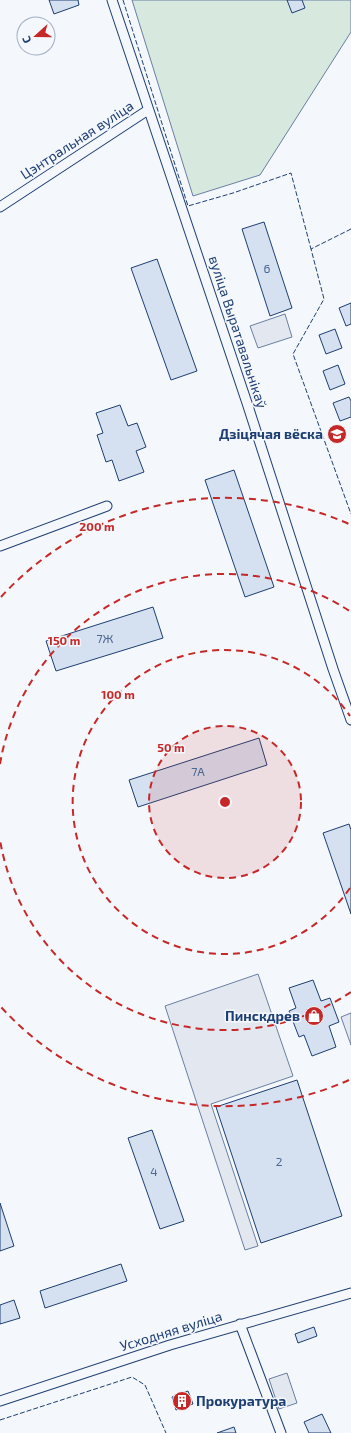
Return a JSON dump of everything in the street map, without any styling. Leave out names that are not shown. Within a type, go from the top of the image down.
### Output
[{"type":"street","name":"вуліца Выратавальнікаў","points":[[112,0],[351,720]]},
{"type":"street","name":"Цэнтральная вуліца","points":[[0,207],[148,110]]},
{"type":"street","points":[[0,546],[107,506]]},
{"type":"street","name":"Усходняя вуліца","points":[[0,1401],[170,1345],[351,1293]]},
{"type":"street","points":[[240,1324],[281,1433]]},
{"type":"shaded area","points":[[132,0],[351,0],[351,32],[260,175],[193,196]]},
{"type":"shaded area","points":[[285,314],[292,337],[258,348],[250,326]]},
{"type":"shaded area","points":[[258,974],[293,1076],[211,1104],[258,1246],[245,1250],[165,1006]]},
{"type":"shaded area","points":[[351,1013],[351,1045],[341,1017]]},
{"type":"shaded area","points":[[287,1373],[297,1403],[279,1409],[269,1379]]},
{"type":"building","points":[[49,0],[78,0],[79,5],[54,14]]},
{"type":"building","points":[[287,0],[302,0],[305,8],[292,13]]},
{"type":"building","points":[[264,222],[292,308],[270,316],[242,229]]},
{"type":"building","points":[[157,259],[197,371],[171,380],[131,268]]},
{"type":"building","points":[[351,303],[351,324],[346,326],[339,308]]},
{"type":"building","points":[[335,329],[342,348],[326,354],[319,335]]},
{"type":"building","points":[[338,365],[345,384],[330,390],[323,371]]},
{"type":"building","points":[[349,397],[351,401],[351,417],[340,421],[333,403]]},
{"type":"building","points":[[120,405],[128,426],[137,423],[146,447],[136,451],[144,472],[119,481],[112,460],[106,462],[97,435],[103,433],[96,413]]},
{"type":"building","points":[[234,470],[274,587],[245,597],[205,480]]},
{"type":"building","points":[[153,607],[163,638],[56,671],[46,641]]},
{"type":"building","points":[[259,738],[267,765],[138,807],[129,780]]},
{"type":"building","points":[[349,824],[351,830],[351,914],[323,833]]},
{"type":"building","name":"Пинскдрев","points":[[313,980],[321,1001],[330,998],[339,1022],[329,1026],[336,1047],[312,1056],[304,1035],[299,1037],[289,1011],[296,1008],[289,988]]},
{"type":"building","points":[[297,1080],[342,1216],[261,1243],[216,1107]]},
{"type":"building","points":[[152,1130],[184,1221],[160,1229],[128,1138]]},
{"type":"building","points":[[0,1203],[14,1246],[0,1251]]},
{"type":"building","points":[[121,1264],[127,1281],[45,1308],[40,1291]]},
{"type":"building","points":[[14,1300],[20,1318],[0,1324],[0,1305]]},
{"type":"building","points":[[314,1327],[317,1336],[298,1343],[295,1334]]},
{"type":"building","name":"Прокуратура","points":[[188,1391],[193,1404],[176,1410],[172,1397]]},
{"type":"building","points":[[322,1414],[331,1433],[309,1433],[304,1422]]},
{"type":"building","points":[[234,1427],[236,1433],[217,1433]]},
{"type":"fence","points":[[123,0],[188,206],[233,193],[291,173],[311,249]]},
{"type":"fence","points":[[351,229],[311,249],[324,299],[293,354],[351,514]]},
{"type":"fence","points":[[0,1420],[132,1377],[145,1385],[166,1433]]},
{"type":"place","name":"Дзіцячая вёска","points":[[337,434]]},
{"type":"place","name":"Пинскдрев","points":[[314,1016]]},
{"type":"place","name":"Прокуратура","points":[[182,1401]]}]
